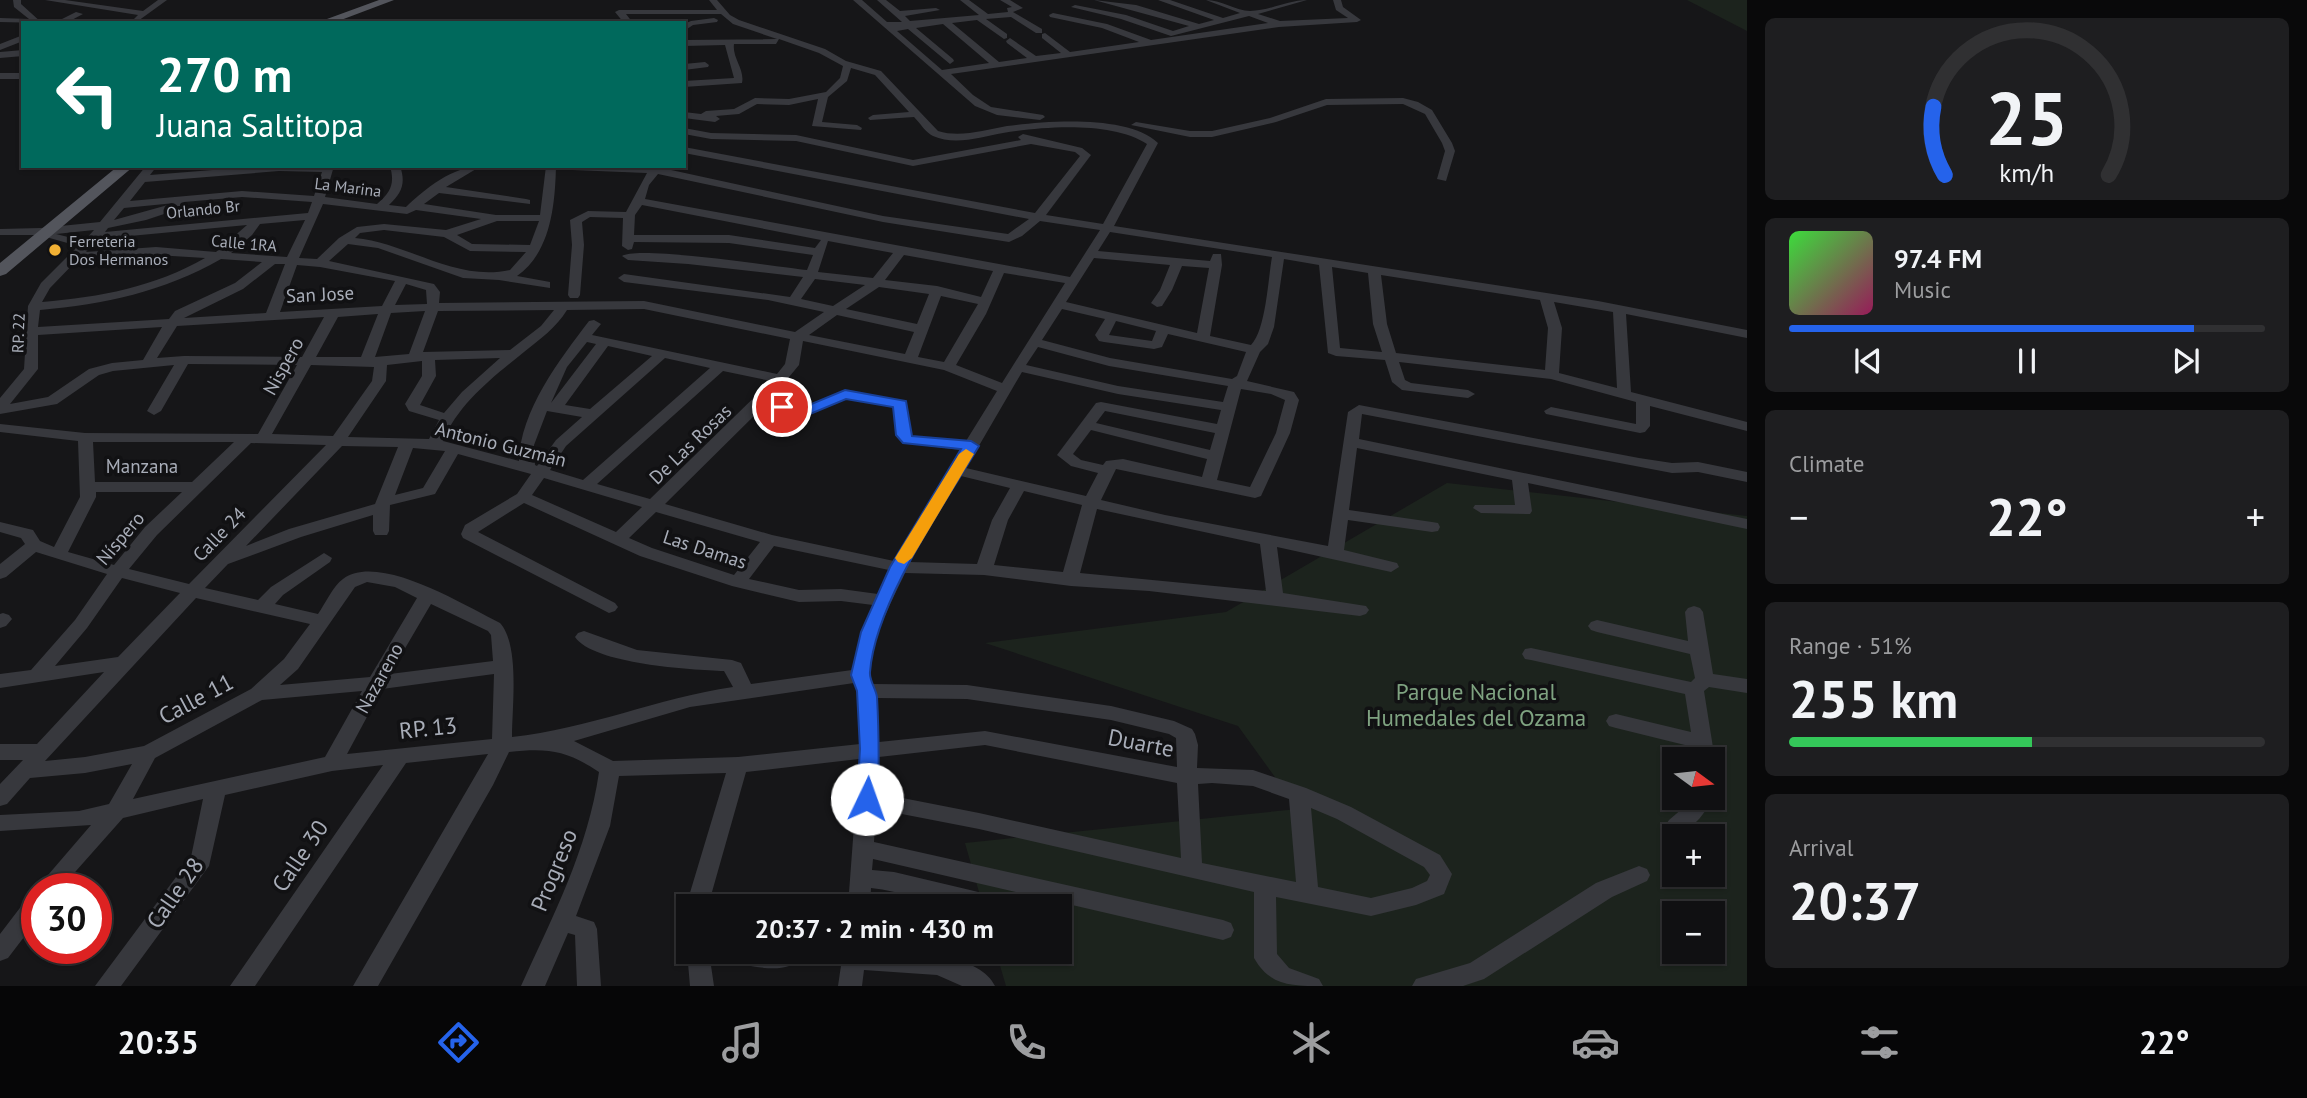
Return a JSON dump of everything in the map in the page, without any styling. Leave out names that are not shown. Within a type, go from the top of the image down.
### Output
[{"type":"main road","points":[[327,21],[389,0]]},
{"type":"main road","points":[[341,21],[403,0]]},
{"type":"main road","points":[[0,253],[108,168]]},
{"type":"main road","points":[[0,271],[125,168]]},
{"type":"street","points":[[17,0],[17,5],[35,21]]},
{"type":"street","points":[[49,0],[145,14]]},
{"type":"street","points":[[136,21],[163,0]]},
{"type":"street","points":[[619,0],[619,11],[627,21]]},
{"type":"street","points":[[713,0],[724,15]]},
{"type":"street","points":[[857,0],[892,27],[980,108],[992,113],[1212,134],[1326,102],[1387,100],[1415,104],[1434,117],[1450,151],[1442,178]]},
{"type":"street","points":[[866,0],[892,27]]},
{"type":"street","points":[[881,0],[950,61]]},
{"type":"street","points":[[965,1],[983,0]]},
{"type":"street","points":[[983,16],[1018,9],[1004,0]]},
{"type":"street","points":[[1098,0],[1136,7],[1197,26]]},
{"type":"street","points":[[1162,0],[1220,19]]},
{"type":"street","points":[[1210,0],[1279,24]]},
{"type":"street","points":[[1255,0],[1277,3],[1303,0]]},
{"type":"street","points":[[942,71],[1279,24],[1357,20],[1339,8],[1337,0]]},
{"type":"street","points":[[925,1],[996,64],[1068,53]]},
{"type":"street","points":[[965,1],[1007,39],[1032,57]]},
{"type":"street","points":[[1053,16],[1104,26],[1148,42],[1277,3]]},
{"type":"street","points":[[1075,7],[1124,17],[1171,33]]},
{"type":"street","points":[[898,14],[936,10]]},
{"type":"street","points":[[619,11],[724,15],[822,51],[848,64],[878,73],[933,133],[946,137],[1048,124],[1127,131],[1148,138],[1153,143],[1107,228],[1018,367],[898,567],[870,632],[863,683],[870,749],[860,894]]},
{"type":"street","points":[[63,21],[79,14]]},
{"type":"street","points":[[686,27],[691,23],[724,15]]},
{"type":"street","points":[[892,27],[983,16],[1017,16],[1068,53]]},
{"type":"street","points":[[0,20],[21,21]]},
{"type":"street","points":[[0,47],[21,39]]},
{"type":"street","points":[[686,84],[739,81],[739,74],[729,52],[729,44],[734,41]]},
{"type":"street","points":[[686,43],[789,41]]},
{"type":"street","points":[[958,44],[970,43]]},
{"type":"street","points":[[935,47],[946,45]]},
{"type":"street","points":[[0,55],[21,53]]},
{"type":"street","points":[[706,114],[736,113],[758,100],[789,102],[824,95],[844,79],[848,64]]},
{"type":"street","points":[[686,67],[705,65]]},
{"type":"street","points":[[5,76],[21,66]]},
{"type":"street","points":[[824,95],[816,124],[857,128]]},
{"type":"street","points":[[873,118],[917,114]]},
{"type":"street","points":[[686,115],[728,120]]},
{"type":"street","points":[[686,149],[833,193],[918,225],[1009,238],[1020,235],[1037,217],[1086,155],[1078,150],[1031,141],[1005,129]]},
{"type":"street","points":[[686,132],[697,135],[796,138],[1037,217],[1219,248],[1325,262],[1619,309],[1747,334]]},
{"type":"street","points":[[686,146],[697,135]]},
{"type":"street","points":[[617,291],[628,256],[629,215],[656,168],[833,193],[916,178],[1031,141]]},
{"type":"street","name":"RP. 22","points":[[0,409],[29,374],[34,307],[45,286],[91,241],[150,168]]},
{"type":"street","points":[[140,179],[258,168]]},
{"type":"street","points":[[272,316],[313,216],[328,168]]},
{"type":"street","points":[[380,207],[399,188],[400,179],[396,168]]},
{"type":"street","points":[[384,227],[453,177],[472,168]]},
{"type":"street","points":[[499,276],[519,270],[533,249],[550,202],[551,171],[569,174],[572,168]]},
{"type":"street","points":[[436,189],[526,202]]},
{"type":"street","name":"La Marina","points":[[118,205],[242,194],[318,199],[496,218]]},
{"type":"street","points":[[0,232],[46,233],[169,210],[192,199]]},
{"type":"street","points":[[639,201],[826,238],[1073,281]]},
{"type":"street","points":[[574,295],[578,245],[576,220],[587,214],[629,215]]},
{"type":"street","name":"Orlando Br","points":[[46,233],[91,241],[257,220],[313,216]]},
{"type":"street","points":[[447,234],[496,218],[546,218]]},
{"type":"street","points":[[34,307],[127,294],[218,257],[245,238],[257,220]]},
{"type":"street","points":[[320,263],[357,230],[384,227],[447,234],[470,247],[533,249]]},
{"type":"street","points":[[628,238],[702,237],[817,252]]},
{"type":"street","points":[[794,301],[811,275],[817,252],[826,238]]},
{"type":"street","points":[[343,240],[381,245],[452,274],[499,276],[546,285]]},
{"type":"street","points":[[1203,339],[1219,248]]},
{"type":"street","name":"Calle 1RA","points":[[76,256],[148,251],[320,263],[430,287],[434,292],[434,307]]},
{"type":"street","points":[[798,336],[877,282],[901,251]]},
{"type":"street","points":[[1090,254],[1216,265]]},
{"type":"street","points":[[628,256],[677,257],[877,282],[937,290],[986,302]]},
{"type":"street","points":[[1208,483],[1236,382],[1243,377],[1267,327],[1278,256]]},
{"type":"street","points":[[148,363],[174,321],[189,309],[244,283],[271,261]]},
{"type":"street","points":[[1157,303],[1166,290],[1177,262]]},
{"type":"street","points":[[1325,262],[1333,350],[1342,354],[1439,361],[1552,375],[1747,427]]},
{"type":"street","points":[[948,367],[986,302],[1000,268]]},
{"type":"street","points":[[1374,270],[1380,324],[1390,358],[1402,384],[1468,394]]},
{"type":"street","name":"Calle 24","points":[[0,798],[123,663],[337,442],[379,381],[373,362],[386,310],[401,281]]},
{"type":"street","points":[[617,291],[713,288],[794,301],[920,328]]},
{"type":"street","points":[[909,360],[937,290]]},
{"type":"street","points":[[617,291],[644,305],[948,367],[1005,389]]},
{"type":"street","name":"San Jose","points":[[31,331],[434,307],[562,307],[617,291]]},
{"type":"street","points":[[1546,297],[1555,328],[1552,375]]},
{"type":"street","points":[[1059,304],[1254,350]]},
{"type":"street","points":[[421,357],[421,335],[434,307]]},
{"type":"street","points":[[434,444],[446,418],[514,354],[547,330],[562,307]]},
{"type":"street","points":[[1619,309],[1623,394]]},
{"type":"street","name":"Nispero","points":[[255,438],[306,362],[334,312]]},
{"type":"street","points":[[1113,315],[1102,335],[1104,338],[1154,345],[1164,328]]},
{"type":"street","points":[[549,407],[561,366],[594,324]]},
{"type":"street","name":"De Las Rosas","points":[[619,539],[760,402],[792,365],[798,336]]},
{"type":"street","points":[[584,337],[780,379]]},
{"type":"street","points":[[533,471],[527,445],[549,407],[605,341]]},
{"type":"street","points":[[1035,342],[1109,362],[1236,382],[1289,395],[1292,400],[1283,433],[1257,491],[1250,493],[1111,464],[1097,489],[1077,544],[1071,565],[1071,580]]},
{"type":"street","points":[[609,607],[469,534],[471,529],[523,497],[533,471],[592,414],[663,353]]},
{"type":"street","points":[[0,409],[52,401],[101,369],[148,363],[184,360],[373,362],[421,357],[514,354]]},
{"type":"street","points":[[421,357],[432,366],[430,378],[412,404],[414,408],[446,418]]},
{"type":"street","points":[[154,411],[184,360]]},
{"type":"street","points":[[585,486],[720,366]]},
{"type":"street","points":[[1018,367],[1118,390],[1227,408]]},
{"type":"street","points":[[760,402],[803,413],[845,394],[878,399],[900,404],[903,435],[908,440],[971,446]]},
{"type":"street","points":[[1551,411],[1640,429],[1643,426],[1643,399]]},
{"type":"street","points":[[1106,470],[1076,463],[1065,455],[1101,406],[1223,430]]},
{"type":"street","points":[[549,407],[592,414]]},
{"type":"street","points":[[1335,553],[1355,412],[1365,409],[1639,463],[1746,474]]},
{"type":"street","points":[[1088,425],[1214,456]]},
{"type":"street","name":"Antonio Guzmán","points":[[0,428],[85,437],[255,438],[434,444],[770,540],[898,567],[984,570],[1275,598],[1360,610]]},
{"type":"street","points":[[58,555],[88,497],[85,437]]},
{"type":"street","name":"Níspero","points":[[37,675],[81,624],[118,571],[151,531],[197,487],[255,438]]},
{"type":"street","points":[[1352,442],[1747,524]]},
{"type":"street","points":[[381,531],[382,505],[407,443]]},
{"type":"street","points":[[224,561],[295,533],[429,491],[454,448]]},
{"type":"street","points":[[957,470],[1165,520],[1335,553],[1391,568]]},
{"type":"street","points":[[1481,508],[1524,512],[1519,476]]},
{"type":"street","points":[[984,570],[1000,520],[1018,486]]},
{"type":"street","name":"Manzana","points":[[87,487],[197,487]]},
{"type":"street","name":"Las Damas","points":[[523,497],[646,552],[737,582],[799,596],[841,594],[883,601]]},
{"type":"street","points":[[1340,514],[1432,527]]},
{"type":"street","points":[[0,527],[27,534],[34,545],[58,555],[192,591],[322,621]]},
{"type":"street","points":[[1268,539],[1275,598]]},
{"type":"street","points":[[737,582],[770,540]]},
{"type":"street","points":[[0,573],[34,545]]},
{"type":"street","points":[[262,607],[277,591],[324,558]]},
{"type":"street","points":[[258,694],[291,664],[349,583],[365,576],[391,580],[428,595],[498,631],[503,666],[502,745],[486,779],[365,986]]},
{"type":"street","name":"Nazareno","points":[[332,763],[428,595]]},
{"type":"street","points":[[1695,612],[1704,747]]},
{"type":"street","points":[[1597,626],[1698,650]]},
{"type":"street","points":[[584,637],[617,653],[647,660],[725,665],[734,668],[745,693]]},
{"type":"street","points":[[1531,654],[1700,684],[1747,686]]},
{"type":"street","points":[[0,681],[123,663]]},
{"type":"street","name":"Calle 11","points":[[24,771],[85,765],[148,753],[258,694],[376,683],[503,666]]},
{"type":"street","name":"RP. 13","points":[[0,823],[79,819],[332,763],[541,741],[601,727],[690,700],[863,683],[967,692],[1111,713],[1174,728],[1185,734],[1188,745],[1192,870]]},
{"type":"street","points":[[1616,721],[1692,747]]},
{"type":"street","name":"Duarte","points":[[610,769],[738,765],[985,738],[1187,777],[1212,775],[1253,778],[1344,813],[1432,861],[1441,874],[1436,887],[1416,896],[1371,907],[1308,895]]},
{"type":"street","points":[[541,741],[568,746],[610,769]]},
{"type":"street","points":[[0,752],[41,752]]},
{"type":"street","points":[[61,873],[116,811],[148,753]]},
{"type":"street","name":"Calle 30","points":[[242,986],[401,755]]},
{"type":"street","points":[[700,894],[738,765]]},
{"type":"street","name":"Progreso","points":[[533,986],[563,921],[597,835],[607,796],[610,769]]},
{"type":"street","name":"Calle 28","points":[[107,986],[201,860],[216,788]]},
{"type":"street","points":[[867,799],[979,821],[1308,895],[1299,794]]},
{"type":"street","points":[[1678,824],[1694,810]]},
{"type":"street","points":[[863,848],[1223,930]]},
{"type":"street","points":[[1424,986],[1476,972],[1604,890],[1639,875]]},
{"type":"street","points":[[862,878],[894,881],[949,894]]},
{"type":"street","points":[[1265,886],[1266,958],[1281,975],[1311,986]]},
{"type":"street","points":[[563,921],[586,929],[589,986]]},
{"type":"street","points":[[0,951],[21,924]]},
{"type":"street","points":[[699,964],[702,986]]},
{"type":"street","points":[[850,986],[852,964]]},
{"type":"street","points":[[928,964],[956,970],[974,984]]},
{"type":"green space","points":[[1687,0],[1747,0],[1747,31]]},
{"type":"green space","name":"Parque Nacional Humedales del Ozama","points":[[1447,483],[1747,516],[1747,986],[1006,986],[1000,964],[1072,964],[1072,894],[980,894],[965,843],[1298,809],[1238,726],[985,643],[1226,612]]},
{"type":"slow traffic","points":[[904,558],[966,454]]},
{"type":"place","name":"Ferreteria Dos Hermanos","points":[[55,250]]},
{"type":"route","points":[[782,407],[803,413],[845,394],[878,399],[900,404],[903,435],[908,440],[971,446],[898,567],[870,632],[860,675],[867,691],[870,749],[867,799]]}]
